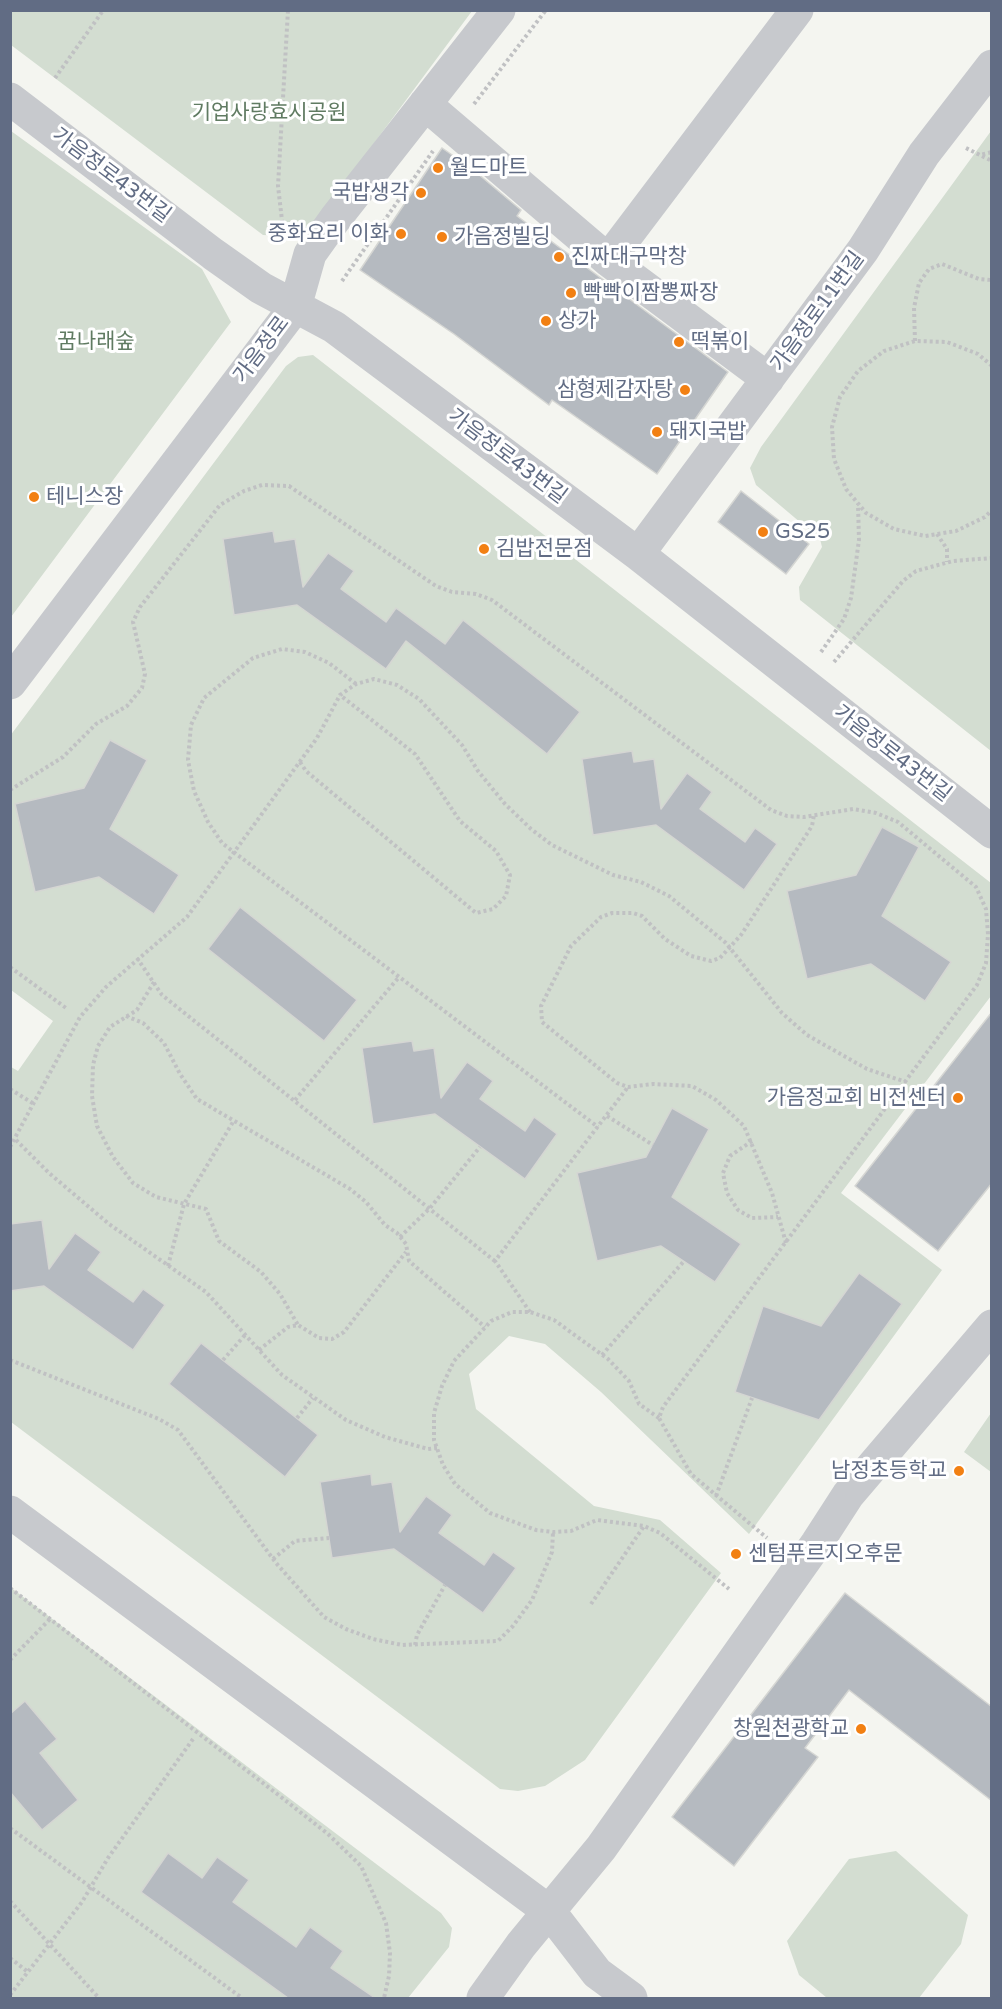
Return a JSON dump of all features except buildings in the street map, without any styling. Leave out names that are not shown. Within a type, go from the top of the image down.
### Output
[{"type":"street","name":"가음정로","points":[[10,683],[295,307],[310,254],[499,10]]},
{"type":"street","points":[[608,260],[797,10]]},
{"type":"street","name":"가음정로11번길","points":[[638,554],[863,250],[940,131],[992,66]]},
{"type":"street","name":"가음정로43번길","points":[[10,99],[261,288],[334,327],[638,554],[992,832]]},
{"type":"street","points":[[425,104],[608,260],[768,379]]},
{"type":"street","points":[[483,1998],[521,1946],[606,1841],[817,1543],[848,1495],[992,1326]]},
{"type":"street","points":[[10,1512],[550,1912],[597,1973],[631,1998]]},
{"type":"path","points":[[284,229],[278,186],[288,10]]},
{"type":"path","points":[[472,107],[546,10]]},
{"type":"path","points":[[55,78],[102,12]]},
{"type":"path","points":[[342,281],[438,143]]},
{"type":"path","points":[[963,147],[992,161]]},
{"type":"path","points":[[980,155],[992,152]]},
{"type":"path","points":[[915,341],[914,308],[919,283],[929,268],[942,264],[979,279],[992,280]]},
{"type":"path","points":[[991,511],[985,517],[957,531],[925,536],[894,529],[866,513],[846,489],[834,459],[832,428],[840,397],[858,370],[884,351],[915,341],[947,342],[978,354],[992,366]]},
{"type":"path","points":[[10,790],[63,758],[96,724],[127,706],[142,688],[145,674],[133,622],[140,607],[220,505],[244,491],[262,485],[289,486],[436,586],[452,592],[476,594],[492,600],[771,810],[787,816],[814,815],[853,809],[876,813],[898,822],[976,887],[986,909],[986,963],[977,985],[663,1407],[659,1418]]},
{"type":"path","points":[[821,652],[844,620],[851,598],[858,550],[858,503]]},
{"type":"path","points":[[936,534],[947,549],[947,562]]},
{"type":"path","points":[[834,662],[903,581],[916,571],[947,562],[992,558]]},
{"type":"path","points":[[356,684],[328,663],[305,652],[282,649],[253,658],[204,698],[190,725],[188,760],[194,791],[208,822],[222,843],[598,1127]]},
{"type":"path","points":[[10,1147],[16,1140],[80,1017],[106,987],[137,958],[187,917],[317,738],[340,695],[356,684],[374,679],[397,685],[419,699],[462,745],[478,771],[505,804],[531,829],[552,844],[613,875],[641,882],[669,896],[730,948],[782,1013],[807,1035],[867,1069],[907,1082]]},
{"type":"path","points":[[300,762],[306,771],[476,913],[493,909],[506,896],[510,875],[496,851],[460,821],[415,754],[340,695]]},
{"type":"path","points":[[786,1244],[772,1193],[744,1126],[716,1100],[692,1086],[653,1084],[628,1087],[617,1083],[542,1022],[541,1006],[547,989],[571,946],[601,917],[612,913],[633,913],[649,922],[657,933],[691,956],[711,961],[720,958],[730,948],[812,826],[814,815]]},
{"type":"path","points":[[137,958],[162,995],[496,1262],[530,1312]]},
{"type":"path","points":[[10,967],[66,1008]]},
{"type":"path","points":[[294,1100],[399,977]]},
{"type":"path","points":[[154,982],[137,1010],[110,1028],[98,1046],[93,1065],[92,1096],[97,1126],[113,1157],[133,1183],[156,1197],[206,1209],[219,1241],[261,1272],[280,1294],[298,1325],[319,1338],[332,1339],[344,1332],[406,1252]]},
{"type":"path","points":[[126,1016],[143,1023],[164,1043],[180,1074],[197,1099],[350,1189],[366,1202],[385,1225],[406,1244],[409,1261],[485,1327]]},
{"type":"path","points":[[496,1262],[501,1252],[628,1087]]},
{"type":"path","points":[[10,1089],[34,1104]]},
{"type":"path","points":[[607,1116],[652,1144]]},
{"type":"path","points":[[168,1266],[184,1204],[233,1122]]},
{"type":"path","points":[[16,1140],[82,1203],[206,1292],[282,1375],[313,1398],[346,1420],[385,1437],[428,1449],[436,1448]]},
{"type":"path","points":[[752,1141],[730,1156],[723,1173],[728,1193],[738,1210],[752,1218],[778,1217]]},
{"type":"path","points":[[400,1237],[430,1208],[480,1147]]},
{"type":"path","points":[[602,1355],[684,1261]]},
{"type":"path","points":[[729,1589],[660,1533],[644,1526],[597,1520],[571,1531],[536,1530],[490,1513],[476,1504],[455,1484],[436,1448],[434,1413],[442,1386],[454,1361],[490,1321],[512,1312],[530,1312],[554,1320],[602,1355],[629,1381],[639,1404],[659,1418],[691,1474],[766,1538]]},
{"type":"path","points":[[259,1350],[288,1327],[298,1325]]},
{"type":"path","points":[[223,1360],[245,1335]]},
{"type":"path","points":[[10,1360],[159,1419],[178,1430],[273,1559],[324,1617],[346,1629],[373,1639],[415,1645],[498,1641],[513,1626],[532,1600],[552,1552],[553,1532]]},
{"type":"path","points":[[297,1418],[313,1398]]},
{"type":"path","points":[[716,1496],[752,1398]]},
{"type":"path","points":[[591,1604],[644,1526]]},
{"type":"path","points":[[273,1559],[295,1541],[329,1538]]},
{"type":"path","points":[[415,1645],[417,1635],[445,1585]]},
{"type":"path","points":[[10,1588],[328,1834],[361,1866],[386,1923],[390,1953],[389,1976],[384,1998]]},
{"type":"path","points":[[10,1660],[50,1619]]},
{"type":"path","points":[[10,1995],[91,1888],[108,1858],[193,1739]]},
{"type":"path","points":[[10,1828],[242,1998]]},
{"type":"path","points":[[10,1901],[99,1998]]},
{"type":"path","points":[[10,1958],[28,1972]]},
{"type":"green space","name":"기업사랑효시공원","points":[[10,11],[472,11],[309,231],[283,236],[263,235],[11,45]]},
{"type":"green space","name":"꿈나래숲","points":[[11,131],[202,269],[231,322],[11,617]]},
{"type":"green space","points":[[991,131],[991,751],[800,600],[799,587],[822,547],[820,539],[756,485],[750,468],[761,447]]},
{"type":"green space","points":[[313,355],[991,883],[991,996],[841,1193],[942,1270],[749,1534],[601,1392],[545,1344],[509,1336],[469,1374],[476,1409],[594,1506],[660,1520],[721,1573],[585,1760],[545,1786],[518,1791],[500,1789],[11,1422],[11,1067],[18,1071],[53,1021],[11,990],[10,736],[286,366],[298,357]]},
{"type":"green space","points":[[991,1413],[991,1472],[964,1452]]},
{"type":"green space","points":[[10,1587],[441,1913],[452,1928],[449,1947],[408,1998],[11,1998]]},
{"type":"green space","points":[[896,1851],[968,1915],[961,1944],[919,1998],[827,1998],[799,1975],[787,1941],[849,1859]]},
{"type":"place","name":"월드마트","points":[[438,168]]},
{"type":"place","name":"국밥생각","points":[[421,193]]},
{"type":"place","name":"중화요리 이화","points":[[401,234]]},
{"type":"place","name":"가음정빌딩","points":[[442,237]]},
{"type":"place","name":"진짜대구막창","points":[[559,257]]},
{"type":"place","name":"빡빡이짬뽕짜장","points":[[571,293]]},
{"type":"place","name":"상가","points":[[546,321]]},
{"type":"place","name":"떡볶이","points":[[679,342]]},
{"type":"place","name":"삼형제감자탕","points":[[685,390]]},
{"type":"place","name":"돼지국밥","points":[[657,432]]},
{"type":"place","name":"테니스장","points":[[34,497]]},
{"type":"place","name":"GS25","points":[[763,532]]},
{"type":"place","name":"김밥전문점","points":[[484,549]]},
{"type":"place","name":"가음정교회 비전센터","points":[[958,1098]]},
{"type":"place","name":"남정초등학교","points":[[959,1471]]},
{"type":"place","name":"센텀푸르지오후문","points":[[736,1554]]},
{"type":"place","name":"창원천광학교","points":[[861,1729]]}]
